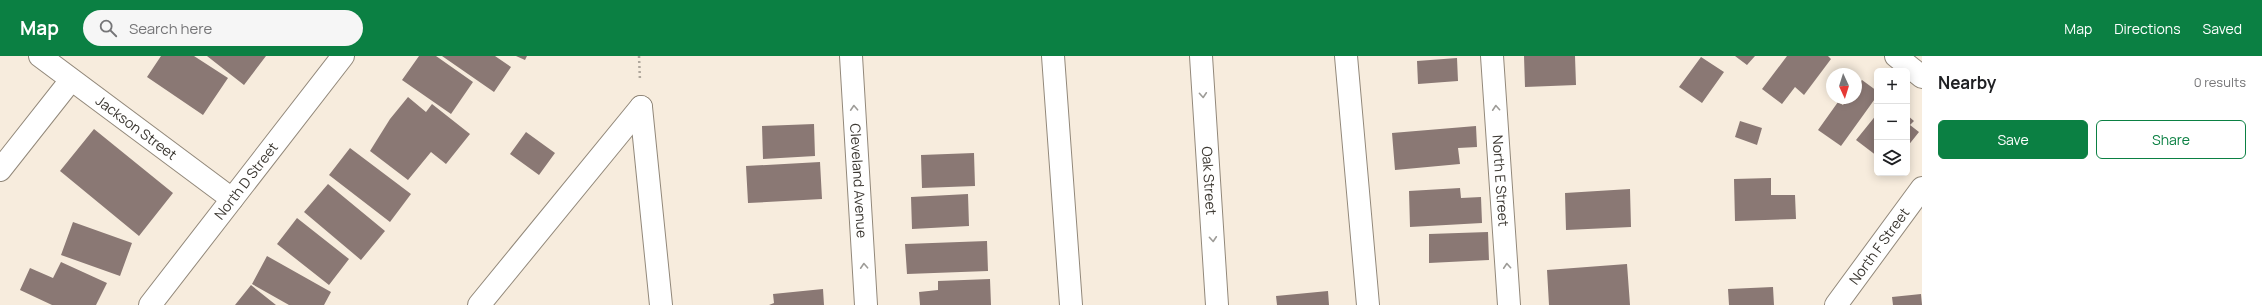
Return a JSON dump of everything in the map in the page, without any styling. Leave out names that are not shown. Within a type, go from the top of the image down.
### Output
[{"type":"street","name":"Jackson Street","points":[[40,56],[232,199]]},
{"type":"street","name":"North D Street","points":[[150,305],[343,56]]},
{"type":"street","name":"Cleveland Avenue","points":[[851,56],[866,305]]},
{"type":"street","points":[[1054,56],[1070,305]]},
{"type":"street","name":"Oak Street","points":[[1201,56],[1217,305]]},
{"type":"street","points":[[1346,56],[1368,305]]},
{"type":"street","name":"North E Street","points":[[1492,56],[1509,305]]},
{"type":"street","points":[[1896,56],[1922,76]]},
{"type":"street","points":[[0,170],[71,80]]},
{"type":"street","points":[[479,305],[641,107],[661,305]]},
{"type":"street","name":"North F Street","points":[[1836,305],[1922,188]]},
{"type":"building","points":[[161,56],[194,56],[228,78],[203,115],[147,77]]},
{"type":"building","points":[[207,56],[266,56],[244,85]]},
{"type":"building","points":[[419,56],[436,56],[473,82],[451,114],[402,80]]},
{"type":"building","points":[[442,56],[495,56],[511,67],[494,92]]},
{"type":"building","points":[[516,56],[527,56],[525,60]]},
{"type":"building","points":[[1524,56],[1575,56],[1576,85],[1525,87]]},
{"type":"building","points":[[1735,56],[1755,56],[1747,65]]},
{"type":"building","points":[[1787,56],[1828,56],[1831,59],[1804,95],[1795,87],[1782,104],[1762,89]]},
{"type":"building","points":[[1701,57],[1724,72],[1702,103],[1679,87]]},
{"type":"building","points":[[1457,58],[1458,81],[1418,84],[1417,61]]},
{"type":"building","points":[[1862,80],[1874,89],[1874,100],[1841,146],[1818,130],[1837,104],[1862,104]]},
{"type":"building","points":[[408,97],[426,112],[432,104],[470,134],[446,164],[431,152],[408,180],[370,151],[390,119]]},
{"type":"building","points":[[1874,118],[1874,154],[1856,140]]},
{"type":"building","points":[[1910,118],[1914,121],[1910,125]]},
{"type":"building","points":[[1740,121],[1762,128],[1757,145],[1735,137]]},
{"type":"building","points":[[814,124],[815,156],[763,159],[762,126]]},
{"type":"building","points":[[1910,125],[1919,132],[1910,143]]},
{"type":"building","points":[[1476,126],[1477,147],[1458,148],[1460,164],[1395,170],[1392,133]]},
{"type":"building","points":[[94,129],[173,193],[139,236],[60,171]]},
{"type":"building","points":[[526,132],[555,153],[539,175],[510,154]]},
{"type":"building","points":[[350,148],[411,194],[390,222],[329,175]]},
{"type":"building","points":[[974,153],[975,186],[922,188],[921,155]]},
{"type":"building","points":[[820,162],[822,199],[748,203],[746,166]]},
{"type":"building","points":[[1771,178],[1771,195],[1795,195],[1796,219],[1735,221],[1734,179]]},
{"type":"building","points":[[328,184],[385,231],[361,260],[304,212]]},
{"type":"building","points":[[1460,188],[1461,198],[1481,197],[1482,223],[1410,227],[1409,191]]},
{"type":"building","points":[[1630,189],[1631,227],[1566,230],[1565,193]]},
{"type":"building","points":[[968,194],[969,226],[912,229],[911,197]]},
{"type":"building","points":[[297,218],[349,259],[329,285],[277,244]]},
{"type":"building","points":[[73,222],[132,243],[120,276],[61,255]]},
{"type":"building","points":[[1488,232],[1489,260],[1429,263],[1429,234]]},
{"type":"building","points":[[987,241],[988,271],[907,274],[905,244]]},
{"type":"building","points":[[267,256],[331,292],[324,305],[289,305],[252,284]]},
{"type":"building","points":[[61,262],[107,283],[96,305],[52,305],[20,290],[30,268],[53,278]]},
{"type":"building","points":[[1627,264],[1630,305],[1549,305],[1547,270]]},
{"type":"building","points":[[990,279],[991,305],[920,305],[919,292],[938,290],[938,281]]},
{"type":"building","points":[[251,285],[276,305],[235,305]]},
{"type":"building","points":[[1773,287],[1774,305],[1729,305],[1728,289]]},
{"type":"building","points":[[823,289],[824,305],[769,305],[774,303],[773,294]]},
{"type":"building","points":[[1328,291],[1329,305],[1277,305],[1276,296]]},
{"type":"building","points":[[1921,294],[1922,305],[1893,305],[1892,297]]}]
